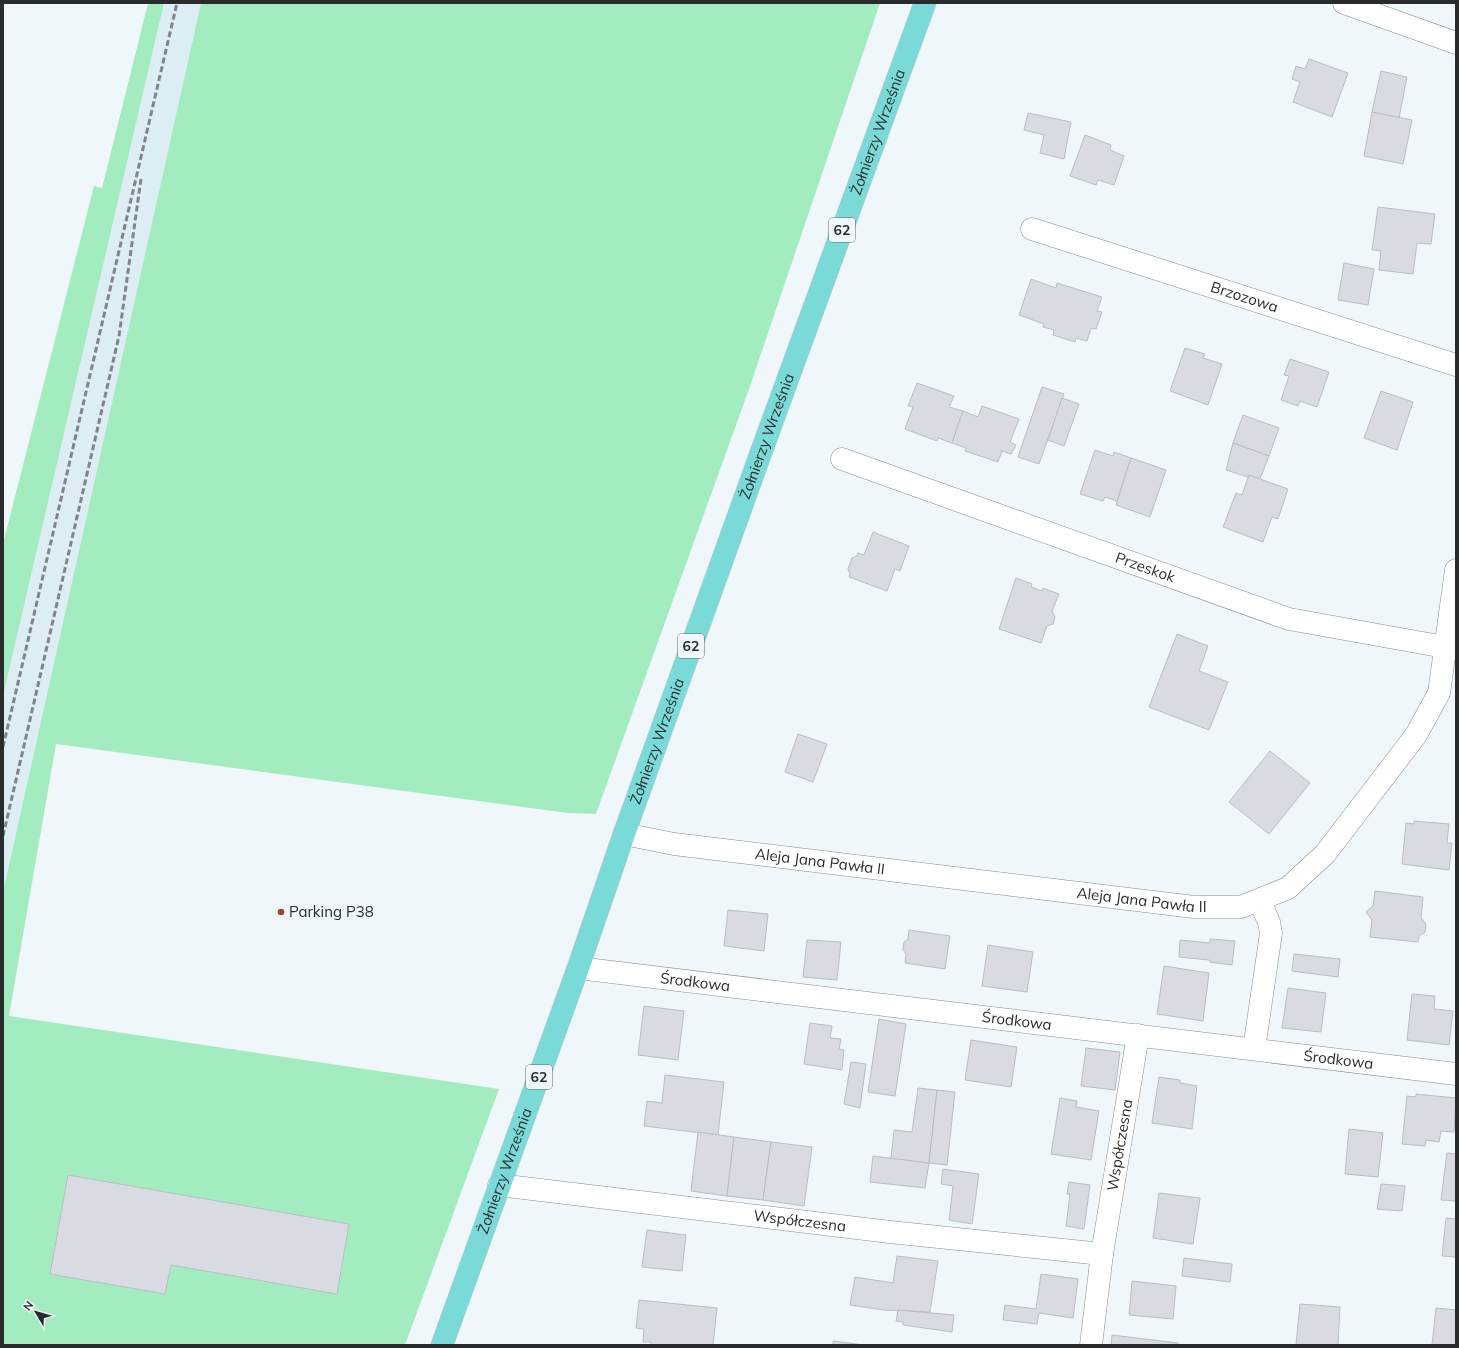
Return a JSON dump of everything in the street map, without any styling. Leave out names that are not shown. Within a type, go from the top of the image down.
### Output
[{"type":"main road","name":"Żołnierzy Września","points":[[442,1345],[759,458],[925,3]]},
{"type":"street","points":[[1344,3],[1456,43]]},
{"type":"street","name":"Brzozowa","points":[[1032,229],[1456,365]]},
{"type":"street","name":"Przeskok","points":[[842,459],[1289,619],[1451,648]]},
{"type":"street","name":"Aleja Jana Pawła II","points":[[624,834],[674,844],[1194,907],[1241,907],[1288,888],[1325,854],[1416,735],[1439,693],[1451,648],[1456,570]]},
{"type":"street","points":[[1254,1049],[1271,933],[1269,922],[1260,900]]},
{"type":"street","name":"Środkowa","points":[[578,968],[1456,1074]]},
{"type":"street","name":"Współczesna","points":[[1091,1345],[1102,1254],[1138,1035]]},
{"type":"street","name":"Współczesna","points":[[499,1185],[890,1232],[1102,1254]]},
{"type":"shaded area","points":[[164,3],[201,3],[3,892],[3,696]]},
{"type":"green space","points":[[148,3],[164,3],[3,696],[3,544],[94,186],[102,188]]},
{"type":"green space","points":[[201,3],[880,3],[749,389],[596,814],[568,813],[56,744],[9,1016],[499,1089],[405,1345],[3,1345],[3,892]]},
{"type":"building","points":[[1309,59],[1348,73],[1332,117],[1293,102],[1300,82],[1292,79],[1296,66],[1305,69]]},
{"type":"building","points":[[1381,71],[1407,77],[1399,118],[1372,112]]},
{"type":"building","points":[[1372,112],[1412,120],[1403,164],[1364,156]]},
{"type":"building","points":[[1028,113],[1071,122],[1064,159],[1040,153],[1044,135],[1024,130]]},
{"type":"building","points":[[1085,135],[1111,145],[1110,150],[1124,156],[1114,185],[1098,180],[1096,185],[1070,176]]},
{"type":"building","points":[[1378,207],[1435,214],[1431,244],[1417,243],[1413,274],[1379,270],[1381,251],[1372,250]]},
{"type":"building","points":[[1344,263],[1374,269],[1368,305],[1338,300]]},
{"type":"building","points":[[1031,279],[1056,288],[1057,283],[1102,297],[1097,311],[1102,312],[1096,329],[1091,328],[1087,341],[1076,338],[1075,342],[1053,335],[1054,330],[1043,327],[1044,324],[1019,315]]},
{"type":"building","points":[[1185,348],[1205,354],[1203,358],[1222,364],[1208,405],[1170,391]]},
{"type":"building","points":[[1290,359],[1329,372],[1317,407],[1300,401],[1298,406],[1281,400],[1289,376],[1284,375]]},
{"type":"building","points":[[917,383],[954,396],[949,407],[963,411],[952,443],[938,438],[937,441],[905,429],[913,407],[908,406]]},
{"type":"building","points":[[1042,387],[1064,394],[1039,464],[1018,457]]},
{"type":"building","points":[[1381,391],[1413,402],[1397,450],[1364,438]]},
{"type":"building","points":[[1062,398],[1079,404],[1064,446],[1048,440]]},
{"type":"building","points":[[982,406],[1019,419],[1010,442],[1016,445],[1011,454],[1002,451],[998,462],[965,451],[966,448],[952,443],[963,411],[978,417]]},
{"type":"building","points":[[1243,415],[1279,428],[1269,456],[1233,443]]},
{"type":"building","points":[[1233,443],[1269,456],[1260,479],[1226,470]]},
{"type":"building","points":[[1095,450],[1113,456],[1114,452],[1131,458],[1117,501],[1105,497],[1103,501],[1080,494]]},
{"type":"building","points":[[1131,458],[1166,470],[1150,517],[1116,505]]},
{"type":"building","points":[[1249,475],[1288,489],[1278,519],[1272,517],[1263,542],[1223,527],[1236,493],[1242,495]]},
{"type":"building","points":[[873,532],[909,546],[900,571],[895,569],[887,591],[849,577],[850,574],[848,569],[852,558],[857,556],[858,553],[864,555]]},
{"type":"building","points":[[1016,578],[1032,584],[1031,587],[1042,591],[1043,588],[1059,594],[1052,611],[1055,617],[1053,624],[1047,626],[1041,643],[999,629]]},
{"type":"building","points":[[1177,634],[1208,646],[1199,671],[1228,682],[1209,730],[1149,707]]},
{"type":"building","points":[[798,734],[827,744],[813,782],[785,772]]},
{"type":"building","points":[[1270,751],[1310,783],[1269,834],[1229,802]]},
{"type":"building","points":[[1414,821],[1449,824],[1447,843],[1452,843],[1449,870],[1402,864],[1406,823],[1414,824]]},
{"type":"building","points":[[1375,891],[1423,897],[1421,918],[1426,924],[1425,932],[1419,936],[1418,942],[1370,937],[1372,920],[1366,912],[1373,906]]},
{"type":"building","points":[[728,910],[768,914],[764,951],[724,946]]},
{"type":"building","points":[[909,930],[950,936],[945,969],[905,963],[906,954],[903,950],[904,942],[908,939]]},
{"type":"building","points":[[1210,939],[1235,941],[1232,965],[1210,962],[1209,960],[1179,957],[1180,940],[1210,943]]},
{"type":"building","points":[[807,940],[841,942],[837,980],[803,977]]},
{"type":"building","points":[[988,945],[1033,952],[1027,992],[982,986]]},
{"type":"building","points":[[1294,954],[1340,959],[1338,977],[1292,971]]},
{"type":"building","points":[[1164,966],[1209,973],[1203,1021],[1157,1014]]},
{"type":"building","points":[[1288,988],[1326,993],[1321,1032],[1282,1028]]},
{"type":"building","points":[[1412,994],[1435,996],[1434,1009],[1453,1011],[1449,1045],[1407,1040]]},
{"type":"building","points":[[644,1006],[684,1011],[678,1060],[638,1055]]},
{"type":"building","points":[[879,1019],[906,1024],[895,1096],[868,1092]]},
{"type":"building","points":[[810,1023],[832,1026],[830,1038],[841,1039],[839,1049],[844,1050],[842,1070],[804,1064]]},
{"type":"building","points":[[971,1040],[1017,1047],[1011,1087],[965,1080]]},
{"type":"building","points":[[1086,1048],[1120,1052],[1115,1090],[1081,1086]]},
{"type":"building","points":[[851,1062],[866,1064],[860,1108],[844,1104]]},
{"type":"building","points":[[665,1075],[724,1082],[718,1135],[644,1126],[647,1101],[662,1103]]},
{"type":"building","points":[[1159,1077],[1180,1080],[1180,1083],[1197,1086],[1192,1129],[1152,1123]]},
{"type":"building","points":[[918,1088],[937,1090],[929,1163],[891,1159],[894,1130],[912,1132]]},
{"type":"building","points":[[937,1090],[955,1092],[947,1165],[929,1163]]},
{"type":"building","points":[[1416,1094],[1456,1098],[1454,1132],[1441,1131],[1439,1142],[1426,1140],[1425,1146],[1402,1144],[1407,1096],[1416,1097]]},
{"type":"building","points":[[1060,1098],[1077,1101],[1076,1107],[1099,1111],[1091,1160],[1051,1154]]},
{"type":"building","points":[[1349,1129],[1383,1133],[1378,1177],[1345,1174]]},
{"type":"building","points":[[698,1132],[734,1137],[727,1196],[691,1191]]},
{"type":"building","points":[[734,1137],[771,1142],[763,1200],[727,1196]]},
{"type":"building","points":[[771,1142],[812,1147],[804,1206],[763,1200]]},
{"type":"building","points":[[1447,1153],[1456,1154],[1456,1201],[1441,1200]]},
{"type":"building","points":[[873,1156],[929,1163],[925,1188],[870,1182]]},
{"type":"building","points":[[943,1169],[979,1174],[972,1224],[949,1220],[953,1186],[941,1184]]},
{"type":"building","points":[[68,1175],[349,1224],[337,1294],[171,1265],[165,1294],[50,1274]]},
{"type":"building","points":[[1069,1182],[1090,1185],[1084,1229],[1066,1226],[1070,1194],[1067,1194]]},
{"type":"building","points":[[1381,1184],[1405,1186],[1402,1211],[1377,1209]]},
{"type":"building","points":[[1159,1193],[1200,1198],[1193,1244],[1153,1238]]},
{"type":"building","points":[[1446,1218],[1456,1219],[1456,1257],[1442,1256]]},
{"type":"building","points":[[647,1230],[686,1235],[682,1271],[642,1267]]},
{"type":"building","points":[[897,1256],[938,1261],[930,1312],[884,1310],[850,1305],[855,1277],[893,1283]]},
{"type":"building","points":[[1184,1258],[1232,1264],[1230,1282],[1182,1276]]},
{"type":"building","points":[[1041,1274],[1078,1279],[1073,1318],[1039,1313],[1037,1324],[1003,1320],[1005,1305],[1036,1309]]},
{"type":"building","points":[[1132,1281],[1176,1286],[1173,1319],[1129,1315]]},
{"type":"building","points":[[639,1300],[717,1308],[713,1345],[651,1345],[651,1342],[643,1342],[644,1329],[636,1328]]},
{"type":"building","points":[[1300,1304],[1340,1307],[1338,1345],[1296,1345]]},
{"type":"building","points":[[1436,1308],[1456,1310],[1456,1345],[1432,1345]]},
{"type":"building","points":[[898,1310],[954,1315],[952,1332],[903,1325],[903,1322],[896,1321]]},
{"type":"building","points":[[1112,1335],[1178,1343],[1178,1345],[1111,1345]]},
{"type":"building","points":[[833,1341],[864,1345],[833,1345]]},
{"type":"railway","points":[[3,747],[177,3]]},
{"type":"railway","points":[[3,836],[119,336],[141,179]]},
{"type":"place","name":"Parking P38","points":[[281,912]]}]
